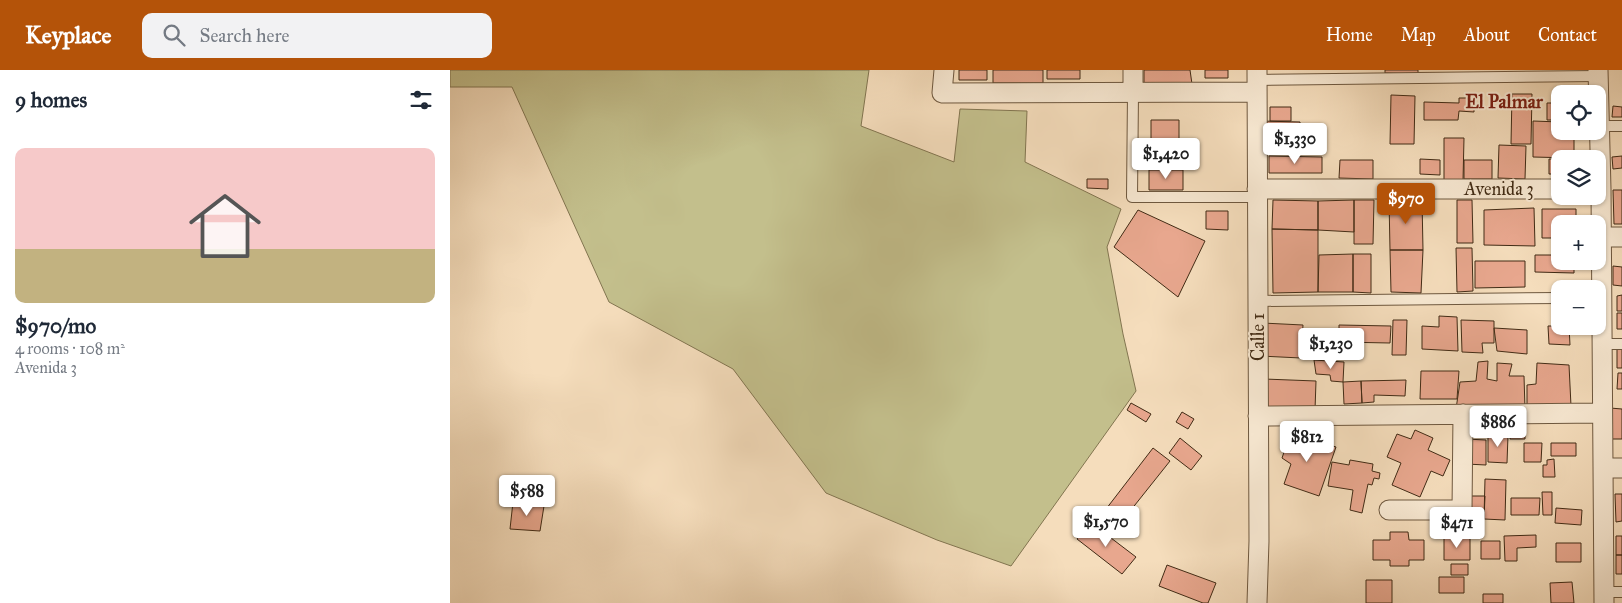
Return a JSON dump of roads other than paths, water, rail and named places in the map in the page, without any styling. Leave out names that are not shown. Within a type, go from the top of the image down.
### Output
[{"type":"street","points":[[944,70],[942,93],[1133,93],[1257,81]]},
{"type":"street","points":[[1133,70],[1133,93]]},
{"type":"street","name":"Calle 1","points":[[1257,81],[1259,541],[1257,603]]},
{"type":"street","name":"Avenida 3","points":[[1257,193],[1551,189]]},
{"type":"street","points":[[1606,237],[1622,237]]},
{"type":"street","points":[[1601,335],[1603,468],[1610,596]]},
{"type":"street","points":[[1258,416],[1602,412]]},
{"type":"street","points":[[1389,510],[1462,510],[1463,414]]},
{"type":"street","points":[[1603,468],[1622,468]]},
{"type":"lane","points":[[1257,81],[1598,73]]},
{"type":"lane","points":[[1133,93],[1132,197],[1257,193]]},
{"type":"lane","points":[[1606,126],[1622,126]]},
{"type":"lane","points":[[1258,301],[1551,298]]},
{"type":"lane","points":[[1602,344],[1622,344]]},
{"type":"district","name":"El Palmar","points":[[1504,101]]}]
